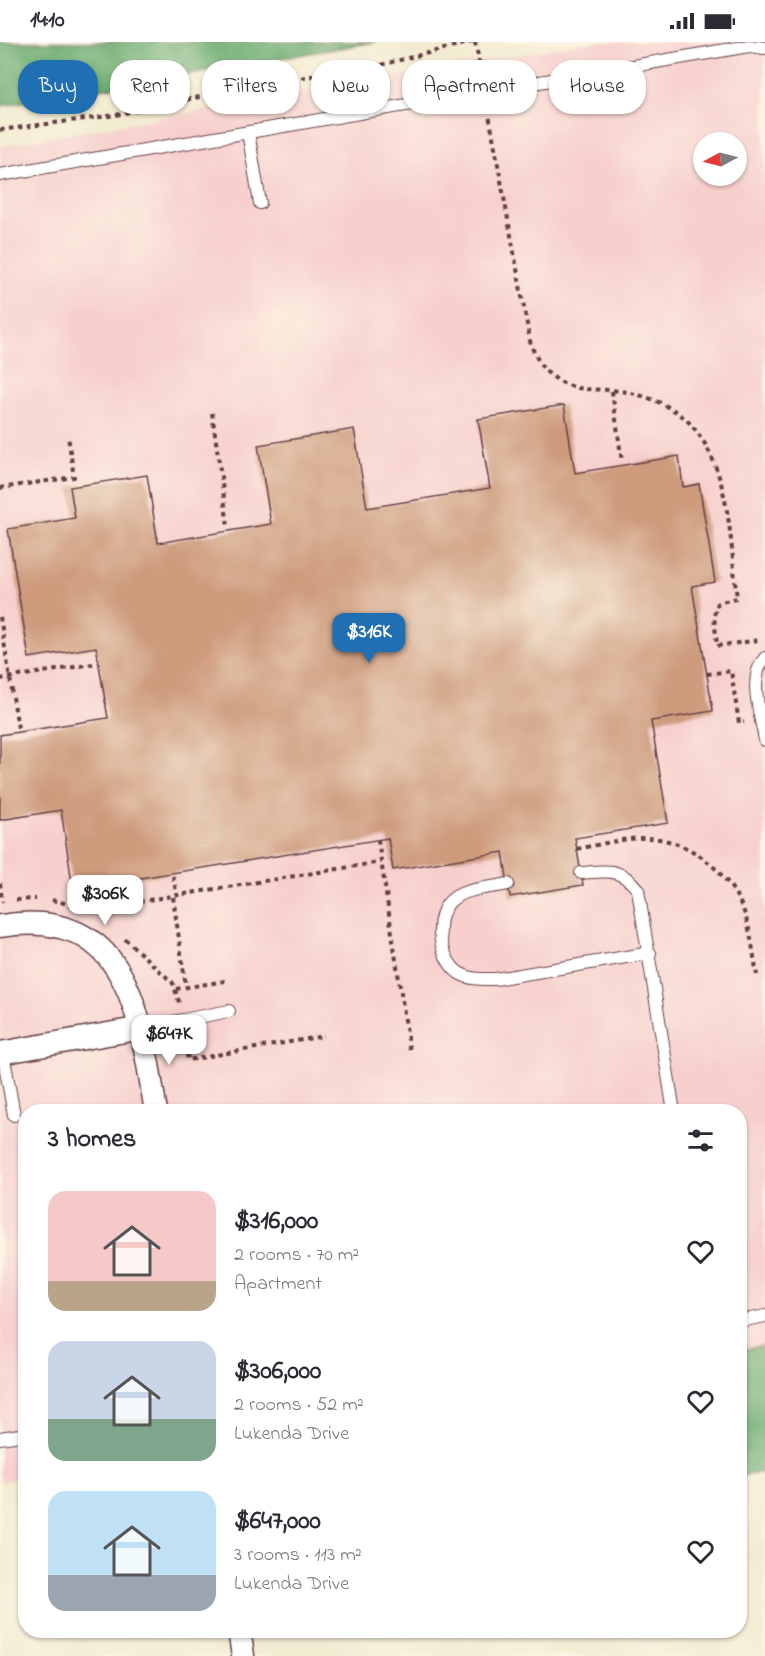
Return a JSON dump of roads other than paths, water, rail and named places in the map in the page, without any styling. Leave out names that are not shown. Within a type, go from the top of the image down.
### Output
[{"type":"street","points":[[0,926],[25,922],[55,924],[80,933],[104,950],[125,979],[142,1028],[155,1104]]},
{"type":"street","points":[[2,1053],[142,1028]]},
{"type":"street","points":[[240,1638],[243,1656]]},
{"type":"lane","points":[[0,175],[749,46],[765,48]]},
{"type":"lane","points":[[248,132],[260,202]]},
{"type":"lane","points":[[765,658],[758,666],[755,680],[765,740]]},
{"type":"lane","points":[[581,873],[609,871],[629,878],[638,890],[642,902],[673,1104]]},
{"type":"lane","points":[[508,884],[464,893],[452,899],[443,912],[440,928],[442,948],[448,962],[470,979],[495,979],[650,953]]},
{"type":"lane","points":[[142,1028],[229,1011]]},
{"type":"lane","points":[[2,1053],[14,1115]]},
{"type":"lane","points":[[747,1320],[765,1316]]},
{"type":"lane","points":[[0,1438],[18,1435]]}]
